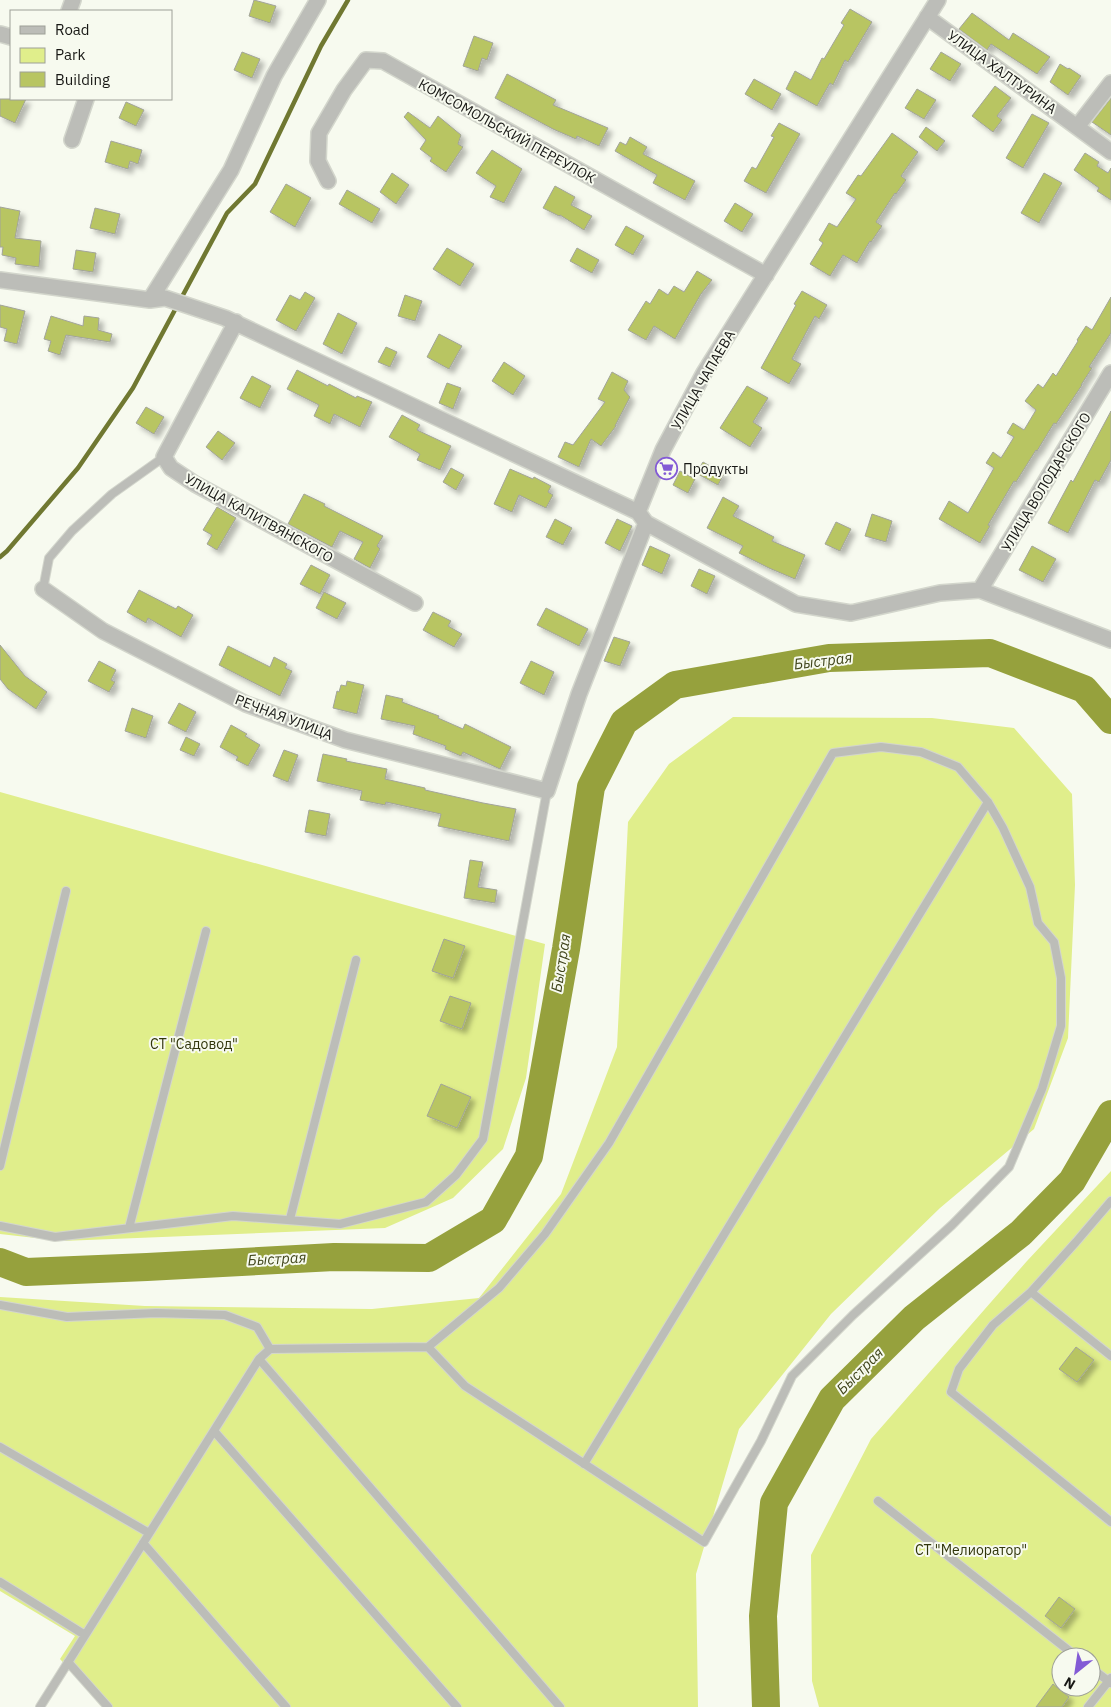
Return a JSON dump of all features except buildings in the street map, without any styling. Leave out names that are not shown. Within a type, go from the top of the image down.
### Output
[{"type":"street","points":[[158,299],[231,170],[274,76],[318,0]]},
{"type":"street","name":"УЛИЦА ЧАПАЕВА","points":[[548,792],[579,694],[667,442],[704,373],[938,0]]},
{"type":"street","name":"УЛИЦА ХАЛТУРИНА","points":[[927,17],[1111,152]]},
{"type":"street","name":"КОМСОМОЛЬСКИЙ ПЕРЕУЛОК","points":[[328,181],[318,161],[320,133],[344,90],[366,60],[383,61],[766,275]]},
{"type":"street","points":[[1077,127],[1111,83]]},
{"type":"street","points":[[72,140],[86,100]]},
{"type":"street","points":[[0,280],[158,299],[231,320],[642,517],[796,604],[851,613],[940,593],[980,590],[1111,640]]},
{"type":"street","points":[[164,457],[231,320]]},
{"type":"street","name":"УЛИЦА ВОЛОДАРСКОГО","points":[[980,590],[1111,373]]},
{"type":"street","name":"УЛИЦА КАЛИТВЯНСКОГО","points":[[164,457],[171,468],[195,484],[416,603]]},
{"type":"street","name":"РЕЧНАЯ УЛИЦА","points":[[43,589],[103,631],[246,704],[346,740],[548,792]]},
{"type":"lane","points":[[43,589],[49,558],[72,531],[112,494],[164,457]]},
{"type":"lane","points":[[40,1707],[259,1359],[270,1349],[428,1347],[499,1288],[545,1234],[608,1143],[833,754],[881,747],[921,752],[958,767],[988,802],[1003,828],[1030,887],[1038,923],[1054,942],[1062,978],[1061,1026],[1042,1089],[1009,1168],[952,1225],[853,1315],[792,1376],[760,1442],[704,1542],[465,1386],[428,1347]]},
{"type":"lane","points":[[0,1226],[55,1237],[233,1216],[340,1224],[426,1202],[456,1175],[483,1139],[548,792]]},
{"type":"lane","points":[[584,1464],[988,802]]},
{"type":"lane","points":[[0,1166],[66,891]]},
{"type":"lane","points":[[130,1228],[206,931]]},
{"type":"lane","points":[[290,1219],[356,960]]},
{"type":"lane","points":[[1111,1201],[1031,1292],[993,1325],[959,1369],[951,1392],[1111,1522]]},
{"type":"lane","points":[[1031,1292],[1111,1356]]},
{"type":"lane","points":[[0,1305],[67,1317],[156,1313],[225,1315],[257,1327],[270,1349]]},
{"type":"lane","points":[[259,1359],[560,1707]]},
{"type":"lane","points":[[214,1431],[456,1707]]},
{"type":"lane","points":[[0,1447],[149,1533]]},
{"type":"lane","points":[[878,1501],[1064,1647]]},
{"type":"lane","points":[[143,1543],[286,1707]]},
{"type":"lane","points":[[0,1582],[85,1635]]},
{"type":"lane","points":[[68,1662],[108,1707]]},
{"type":"lane","points":[[1088,1707],[1110,1681]]},
{"type":"green space","points":[[733,717],[932,718],[1014,728],[1072,794],[1075,885],[1068,1038],[1034,1129],[940,1208],[831,1314],[739,1429],[696,1574],[698,1707],[102,1707],[60,1659],[75,1636],[0,1591],[0,1297],[145,1306],[372,1309],[479,1298],[561,1194],[617,1047],[628,822],[669,764]]},
{"type":"green space","name":"СТ \"Садовод\"","points":[[0,792],[545,944],[526,1078],[503,1149],[453,1198],[385,1228],[62,1241],[0,1234]]},
{"type":"green space","name":"СТ \"Мелиоратор\"","points":[[1111,1171],[1111,1707],[819,1707],[812,1681],[811,1555],[871,1439],[1027,1261]]},
{"type":"waterway","points":[[0,557],[78,468],[133,388],[227,213],[255,184],[321,46],[348,0]]},
{"type":"waterway","name":"Быстрая","points":[[0,1262],[26,1272],[334,1257],[429,1258],[493,1220],[529,1156],[566,949],[591,787],[624,722],[675,685],[829,658],[990,653],[1084,689],[1111,720]]},
{"type":"waterway","name":"Быстрая","points":[[766,1707],[763,1616],[774,1503],[832,1399],[914,1318],[1021,1233],[1072,1181],[1111,1114]]},
{"type":"place","name":"Продукты","points":[[667,469]]}]
